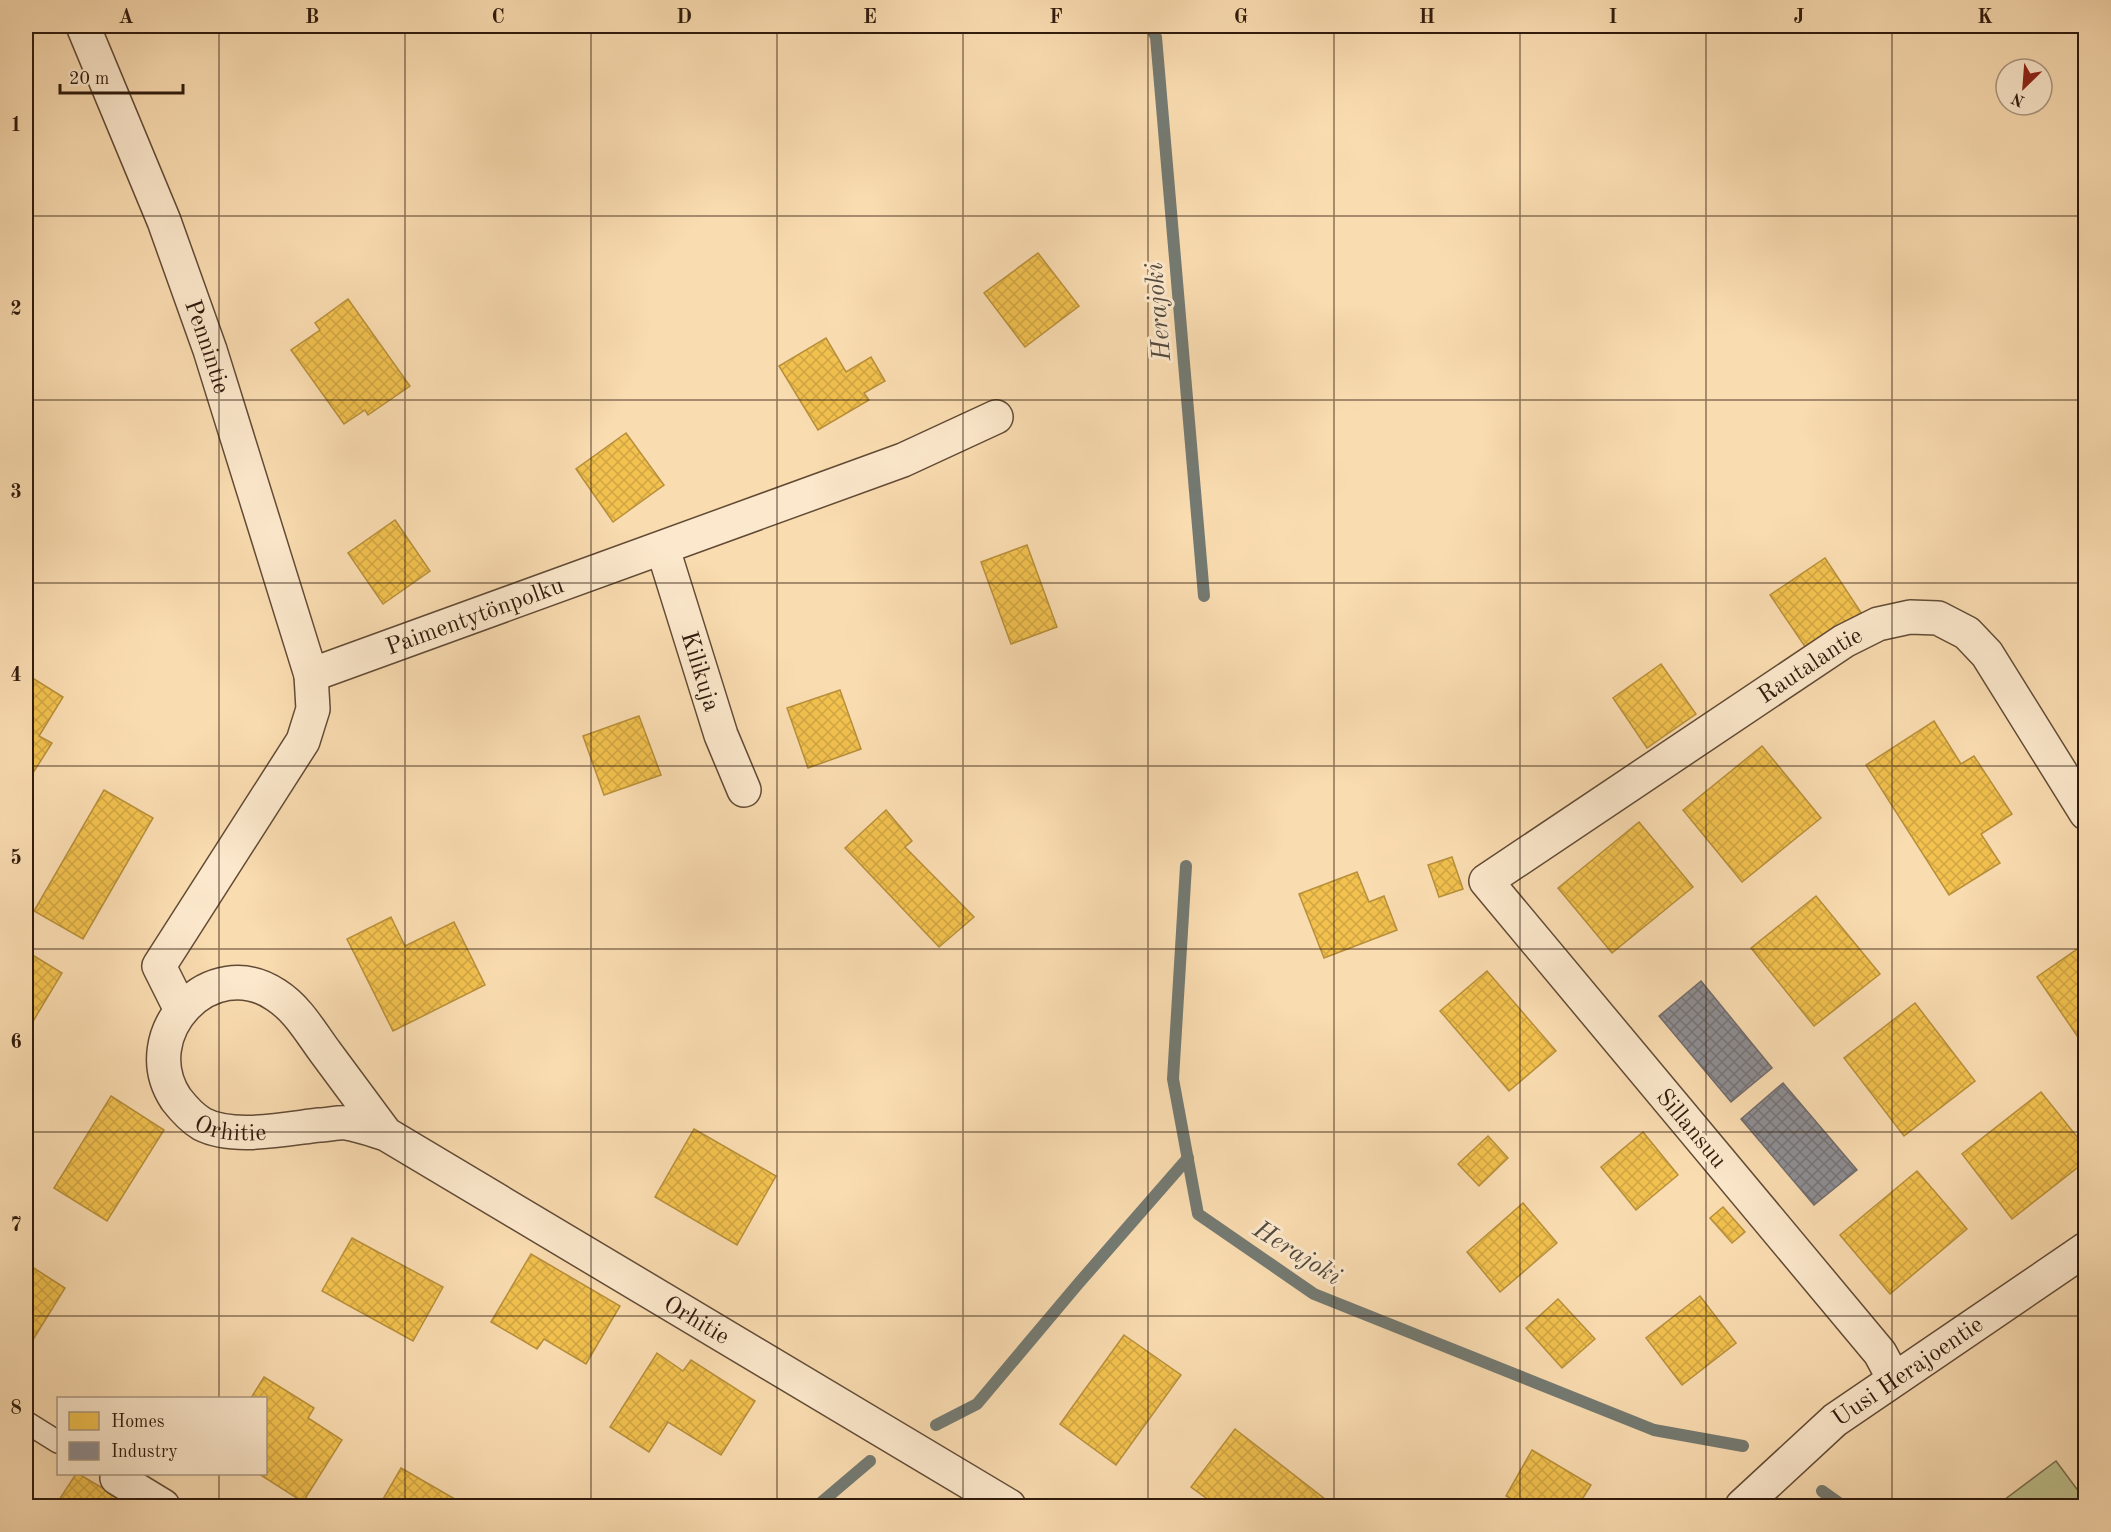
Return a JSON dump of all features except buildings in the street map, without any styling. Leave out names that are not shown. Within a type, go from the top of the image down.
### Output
[{"type":"street","name":"Pennintie","points":[[83,26],[164,221],[210,350],[311,675]]},
{"type":"street","name":"Paimentytönpolku","points":[[311,675],[903,460],[996,417]]},
{"type":"street","name":"Kilikuja","points":[[663,549],[721,735],[744,790]]},
{"type":"street","name":"Rautalantie","points":[[1486,881],[1844,641],[1878,624],[1910,617],[1938,618],[1967,633],[1987,654],[2085,813]]},
{"type":"street","points":[[181,1010],[159,966],[303,741],[313,709],[311,675]]},
{"type":"street","name":"Sillansuu","points":[[1486,881],[1880,1353],[1894,1378]]},
{"type":"street","name":"Orhitie","points":[[386,1134],[296,1012],[273,993],[246,984],[231,984],[204,992],[181,1010],[167,1035],[164,1050],[166,1079],[180,1104],[202,1123],[229,1132],[345,1123],[386,1134],[1009,1506]]},
{"type":"street","name":"Uusi Herajoentie","points":[[1742,1506],[1835,1420],[2085,1249]]},
{"type":"street","points":[[113,1476],[164,1506]]},
{"type":"lane","points":[[26,1422],[57,1441]]},
{"type":"green space","points":[[2056,1461],[2085,1500],[2085,1506],[1996,1506]]},
{"type":"waterway","name":"Herajoki","points":[[1150,26],[1156,37],[1204,596]]},
{"type":"waterway","name":"Herajoki","points":[[1186,866],[1173,1079],[1198,1214],[1314,1294],[1654,1430],[1743,1446]]},
{"type":"waterway","points":[[936,1425],[977,1404],[1188,1158]]},
{"type":"waterway","points":[[817,1506],[870,1461]]},
{"type":"waterway","name":"Herajoki","points":[[1822,1491],[1843,1506]]}]
